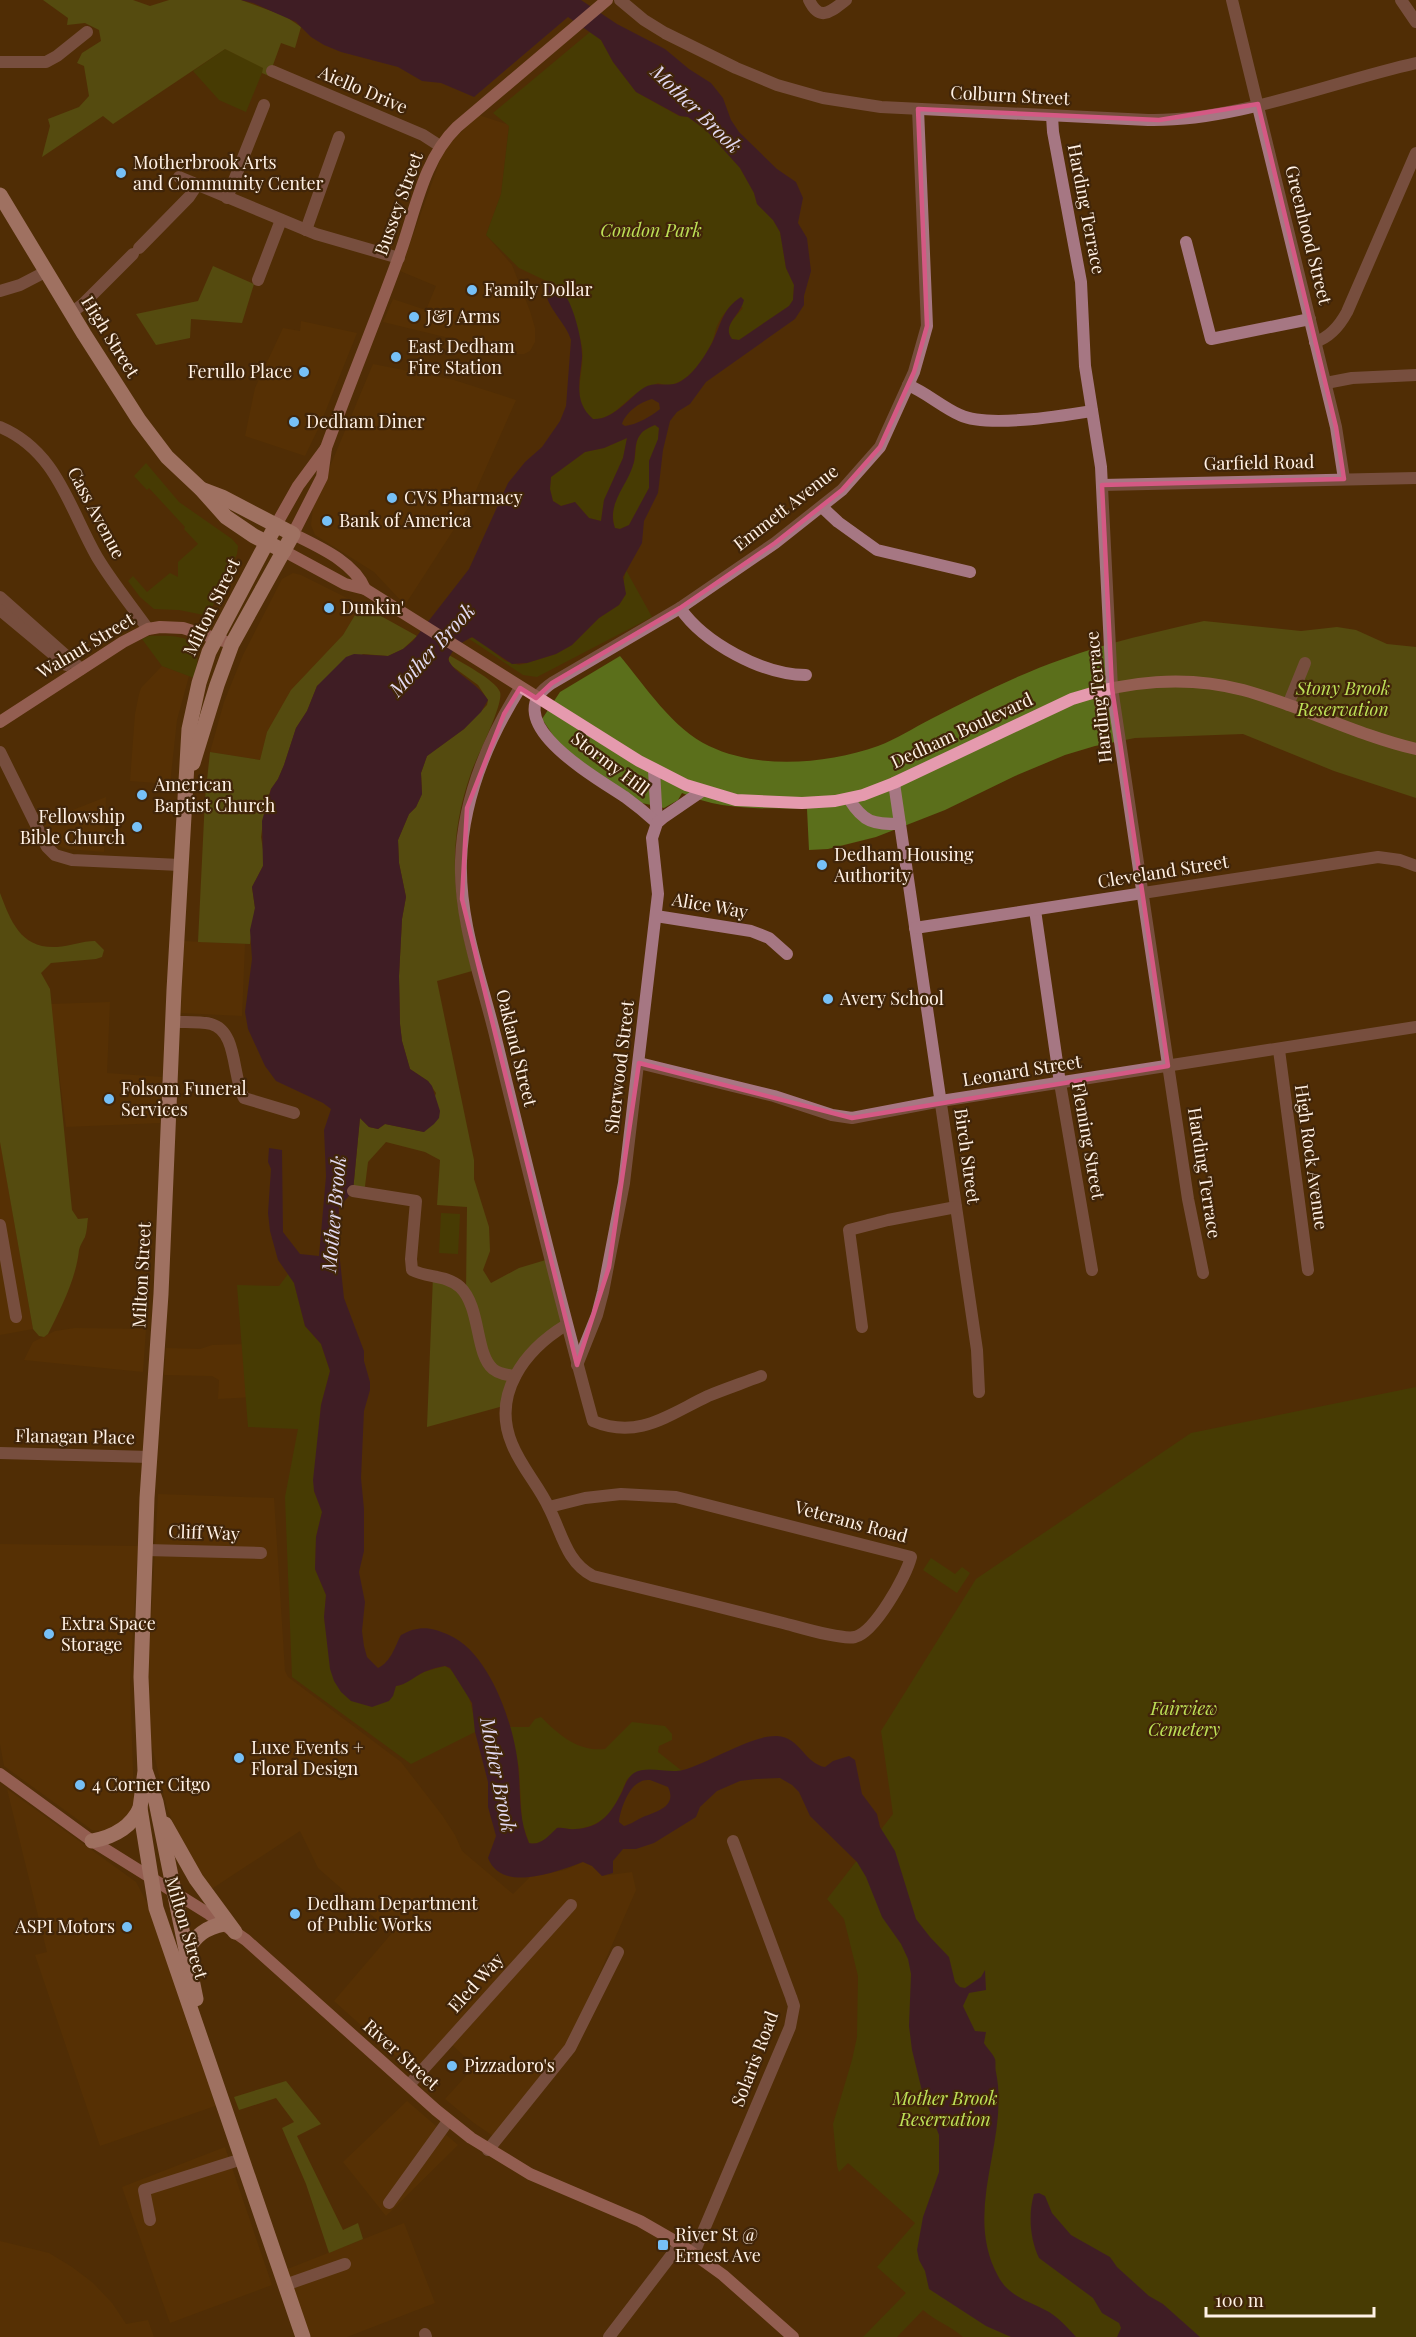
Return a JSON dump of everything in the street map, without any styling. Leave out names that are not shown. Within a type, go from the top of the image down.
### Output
[{"type":"main road","name":"Bussey Street","points":[[293,534],[322,477],[326,448],[399,258],[429,169],[440,146],[457,127],[603,3]]},
{"type":"main road","name":"High Street","points":[[0,195],[71,313],[167,457],[201,489],[226,517],[284,552]]},
{"type":"main road","name":"Bussey Street","points":[[276,525],[301,480],[326,448]]},
{"type":"main road","name":"High Street","points":[[201,489],[222,497],[293,534]]},
{"type":"main road","name":"Milton Street","points":[[276,525],[216,638],[204,667],[189,729],[180,865],[161,1294],[150,1457],[141,1677],[145,1772],[140,1808],[156,1908],[303,2337]]},
{"type":"main road","name":"Milton Street","points":[[187,781],[232,644],[293,534]]},
{"type":"main road","points":[[293,534],[354,571],[365,589]]},
{"type":"main road","points":[[284,552],[345,584],[365,589]]},
{"type":"main road","name":"Dedham Boulevard","points":[[365,589],[654,770],[702,791],[736,800],[810,803],[849,799],[894,783],[1085,695],[1112,688],[1162,682],[1193,682],[1242,690],[1356,731],[1416,749]]},
{"type":"main road","name":"Walnut Street","points":[[0,722],[135,634],[148,629],[171,627],[232,644]]},
{"type":"main road","name":"Milton Street","points":[[145,1772],[156,1802],[208,2057]]},
{"type":"main road","name":"River Street","points":[[0,1774],[92,1841],[230,1928],[448,2121],[488,2150],[530,2174],[640,2221],[680,2244],[736,2286],[793,2337]]},
{"type":"main road","points":[[156,1802],[184,1860],[230,1928]]},
{"type":"main road","points":[[92,1841],[109,1837],[125,1828],[132,1822],[140,1808]]},
{"type":"main road","points":[[186,1952],[193,1941],[208,1928],[230,1928]]},
{"type":"street","name":"Colburn Street","points":[[620,0],[635,14],[664,33],[777,85],[845,103],[918,110],[1171,120],[1207,116],[1416,63]]},
{"type":"street","points":[[809,0],[816,11],[822,13],[831,11],[846,0]]},
{"type":"street","name":"Greenhood Street","points":[[1232,0],[1326,383],[1339,439],[1344,479]]},
{"type":"street","points":[[1401,0],[1416,22]]},
{"type":"street","points":[[0,62],[46,62],[87,32]]},
{"type":"street","name":"Aiello Drive","points":[[272,71],[413,131],[440,146]]},
{"type":"street","points":[[227,198],[264,105]]},
{"type":"street","name":"Emmett Avenue","points":[[537,698],[552,683],[680,608],[775,543],[842,490],[875,454],[908,385],[923,343],[927,318],[918,110]]},
{"type":"street","name":"Harding Terrace","points":[[1052,116],[1053,136],[1082,282],[1084,356],[1102,485],[1112,688],[1188,1199],[1203,1273]]},
{"type":"street","points":[[306,230],[339,137]]},
{"type":"street","points":[[1316,342],[1334,331],[1347,312],[1416,153]]},
{"type":"street","points":[[178,177],[306,230],[399,258]]},
{"type":"street","points":[[71,313],[136,251],[189,197],[197,185]]},
{"type":"street","points":[[258,280],[281,220]]},
{"type":"street","points":[[1186,242],[1211,339],[1310,319]]},
{"type":"street","points":[[0,291],[20,285],[47,272]]},
{"type":"street","points":[[1326,383],[1352,378],[1416,375]]},
{"type":"street","points":[[908,385],[925,393],[960,416],[981,421],[1092,411]]},
{"type":"street","name":"Cass Avenue","points":[[0,427],[29,444],[48,463],[63,485],[98,558],[148,629]]},
{"type":"street","name":"Garfield Road","points":[[1102,485],[1416,478]]},
{"type":"street","points":[[822,507],[876,550],[970,572]]},
{"type":"street","points":[[0,597],[78,671]]},
{"type":"street","points":[[680,608],[692,624],[742,659],[786,674],[806,675]]},
{"type":"street","points":[[0,610],[78,671]]},
{"type":"street","points":[[1288,705],[1305,663]]},
{"type":"street","name":"Oakland Street","points":[[520,688],[497,727],[471,792],[462,844],[461,890],[468,933],[566,1325],[593,1421],[622,1428],[646,1426],[710,1395],[760,1376]]},
{"type":"street","name":"Stormy Hill","points":[[537,698],[533,706],[535,716],[561,754],[639,807],[657,824]]},
{"type":"street","points":[[0,752],[42,841],[55,855],[72,860],[180,865]]},
{"type":"street","name":"Sherwood Street","points":[[577,1365],[597,1316],[609,1267],[624,1183],[656,916],[658,882],[652,838],[657,824],[654,770]]},
{"type":"street","name":"Birch Street","points":[[894,783],[977,1350],[979,1392]]},
{"type":"street","points":[[657,824],[702,791]]},
{"type":"street","points":[[849,799],[858,813],[869,822],[900,824]]},
{"type":"street","name":"Cleveland Street","points":[[915,928],[1378,857],[1400,860],[1416,866]]},
{"type":"street","name":"Fleming Street","points":[[1035,910],[1060,1083],[1092,1270]]},
{"type":"street","name":"Alice Way","points":[[656,916],[751,931],[769,938],[787,954]]},
{"type":"street","points":[[173,1022],[212,1024],[219,1028],[229,1042],[244,1098],[294,1113]]},
{"type":"street","name":"Leonard Street","points":[[639,1063],[774,1096],[842,1118],[852,1118],[941,1101],[1416,1027]]},
{"type":"street","name":"High Rock Avenue","points":[[1279,1050],[1308,1269]]},
{"type":"street","points":[[353,1191],[416,1201],[412,1270],[445,1279],[460,1287],[471,1302],[489,1365],[500,1373],[515,1376]]},
{"type":"street","points":[[862,1327],[849,1230],[956,1207]]},
{"type":"street","points":[[0,1225],[16,1317]]},
{"type":"street","name":"Veterans Road","points":[[549,1506],[602,1495],[668,1496],[692,1500],[911,1557],[899,1587],[870,1626],[855,1637],[844,1637],[593,1575],[583,1570],[569,1554],[549,1506],[519,1458],[507,1431],[507,1405],[515,1376],[533,1348],[566,1325]]},
{"type":"street","name":"Flanagan Place","points":[[0,1454],[150,1457]]},
{"type":"street","name":"Cliff Way","points":[[146,1550],[261,1553]]},
{"type":"street","name":"Solaris Road","points":[[694,2253],[793,2016],[791,1996],[733,1841]]},
{"type":"street","name":"Eled Way","points":[[409,2085],[571,1905]]},
{"type":"street","points":[[488,2150],[570,2049],[618,1952]]},
{"type":"street","points":[[389,2203],[448,2121]]},
{"type":"street","points":[[150,2220],[144,2190],[242,2159]]},
{"type":"street","points":[[609,2337],[680,2244]]},
{"type":"street","points":[[285,2285],[345,2264]]},
{"type":"highlighted area","points":[[1258,104],[1336,427],[1344,479],[1102,485],[1112,688],[1168,1066],[852,1118],[639,1063],[609,1267],[577,1365],[462,899],[467,808],[504,714],[520,688],[536,698],[552,683],[680,608],[775,543],[842,490],[880,447],[914,372],[927,326],[918,109],[1159,120]]},
{"type":"shaded area","points":[[479,115],[509,125],[501,194],[486,235],[512,265],[530,311],[535,328],[535,342],[530,351],[524,354],[515,354],[383,322],[393,299],[426,310],[436,286],[400,271],[442,155],[452,141]]},
{"type":"shaded area","points":[[301,321],[357,333],[305,456],[245,436],[255,388],[283,328],[300,331]]},
{"type":"shaded area","points":[[373,364],[454,380],[516,400],[469,506],[405,605],[374,572],[315,535],[311,525],[313,507]]},
{"type":"shaded area","points":[[293,573],[361,605],[343,635],[267,732],[260,760],[210,752],[224,702],[243,655],[282,579]]},
{"type":"shaded area","points":[[162,666],[189,676],[177,720],[170,784],[130,781],[135,714],[139,694],[141,688]]},
{"type":"shaded area","points":[[106,797],[104,852],[67,849],[56,845],[42,822]]},
{"type":"shaded area","points":[[184,941],[245,944],[242,1016],[181,1013]]},
{"type":"shaded area","points":[[110,1002],[107,1073],[162,1077],[160,1123],[66,1127],[50,1004]]},
{"type":"shaded area","points":[[0,1140],[33,1329],[0,1335]]},
{"type":"shaded area","points":[[75,1328],[146,1329],[143,1372],[24,1360],[33,1342],[55,1331]]},
{"type":"shaded area","points":[[249,1344],[254,1397],[218,1399],[219,1380],[212,1376],[164,1375],[166,1348],[200,1349],[212,1345]]},
{"type":"shaded area","points":[[158,1494],[274,1498],[285,1671],[288,1677],[401,1762],[442,1815],[462,1851],[513,1894],[530,1877],[565,1870],[583,1862],[592,1866],[602,1876],[632,1872],[636,1890],[567,2048],[493,2136],[445,2099],[475,2066],[451,2044],[421,2079],[334,2001],[392,1933],[318,1868],[300,1831],[210,1890],[186,1853],[167,1808],[151,1742],[148,1675]]},
{"type":"shaded area","points":[[0,1544],[138,1546],[130,1682],[134,1801],[130,1814],[119,1825],[102,1831],[92,1830],[4,1766],[0,1744]]},
{"type":"shaded area","points":[[7,1789],[136,1882],[153,1914],[218,2105],[100,2146],[35,1955],[47,1952]]},
{"type":"shaded area","points":[[407,2101],[458,2145],[386,2216],[343,2162]]},
{"type":"shaded area","points":[[225,2147],[272,2285],[170,2323],[122,2187]]},
{"type":"shaded area","points":[[404,2223],[435,2303],[347,2337],[311,2337],[285,2270]]},
{"type":"shaded area","points":[[0,2241],[49,2253],[72,2267],[93,2283],[112,2303],[126,2324],[148,2320],[154,2337],[0,2337]]},
{"type":"green space","points":[[43,0],[133,0],[150,6],[169,0],[241,0],[285,16],[301,27],[295,48],[281,43],[269,76],[262,73],[263,68],[225,49],[113,124],[103,116],[42,157],[50,126],[48,119],[79,107],[89,96],[84,66],[77,63],[82,53],[101,41],[99,30],[85,23],[67,25],[68,18]]},
{"type":"green space","name":"Condon Park","points":[[590,32],[601,40],[613,62],[636,92],[679,116],[688,117],[706,130],[740,168],[754,193],[757,204],[773,220],[780,232],[786,268],[794,285],[793,300],[789,306],[739,340],[732,339],[729,330],[731,323],[743,308],[735,301],[717,326],[708,350],[691,373],[675,383],[667,385],[658,383],[645,389],[610,415],[599,419],[593,419],[581,403],[582,347],[575,324],[557,286],[519,268],[486,235],[501,194],[509,126],[493,113]]},
{"type":"green space","points":[[225,49],[264,68],[246,112],[219,100],[193,71]]},
{"type":"green space","points":[[213,266],[254,284],[242,323],[191,319],[190,338],[156,345],[136,314],[198,301]]},
{"type":"green space","points":[[655,425],[659,428],[658,440],[649,461],[649,488],[629,525],[620,529],[615,528],[613,510],[615,502],[634,462],[638,438],[641,433]]},
{"type":"green space","points":[[627,438],[623,458],[604,500],[601,521],[589,518],[575,502],[561,506],[553,501],[550,489],[551,477],[585,452],[604,448]]},
{"type":"green space","points":[[146,463],[179,502],[232,539],[238,546],[237,554],[209,613],[204,615],[179,610],[154,609],[140,597],[128,581],[133,576],[147,592],[170,573],[178,577],[178,562],[198,544],[149,488],[147,490],[134,476]]},
{"type":"green space","points":[[626,570],[652,617],[537,677],[523,675],[468,638],[476,638],[505,661],[519,665],[556,654],[572,645],[599,618],[619,605],[626,594],[623,585]]},
{"type":"green space","points":[[361,605],[417,636],[403,649],[388,656],[363,654],[317,686],[307,711],[296,728],[284,765],[271,789],[265,807],[261,837],[263,866],[252,887],[255,908],[250,944],[198,942],[205,799],[210,752],[260,760],[267,732],[291,690],[343,635]]},
{"type":"green space","name":"Stony Brook Reservation","points":[[1204,621],[1301,631],[1337,627],[1356,630],[1387,644],[1416,647],[1416,798],[1334,771],[1243,734],[1135,738],[1065,755],[945,810],[876,837],[828,849],[809,850],[807,809],[728,806],[682,793],[678,800],[664,808],[642,803],[579,762],[559,744],[542,719],[560,692],[620,656],[672,718],[683,729],[709,746],[749,759],[771,761],[793,762],[837,757],[885,743],[996,687],[1063,659],[1115,642]]},
{"type":"green space","points":[[149,636],[172,636],[189,641],[197,654],[194,678],[162,666],[142,639]]},
{"type":"green space","points":[[449,655],[492,682],[500,692],[498,708],[471,773],[463,799],[455,848],[460,921],[472,971],[437,981],[474,1160],[474,1179],[489,1227],[490,1251],[483,1270],[491,1283],[519,1268],[549,1259],[566,1325],[533,1348],[507,1405],[427,1427],[433,1276],[466,1293],[467,1207],[437,1205],[440,1160],[425,1152],[386,1142],[368,1162],[364,1194],[353,1191],[360,1118],[369,1127],[378,1129],[385,1124],[424,1132],[436,1093],[428,1081],[410,1069],[402,1041],[399,976],[402,919],[406,897],[399,863],[398,840],[409,814],[416,807],[422,794],[421,773],[427,756],[464,729],[487,705],[488,700],[478,685],[452,666],[449,662]]},
{"type":"green space","points":[[0,893],[8,914],[19,932],[34,943],[57,947],[95,941],[104,950],[102,957],[96,959],[51,963],[41,973],[50,989],[72,1210],[78,1219],[88,1218],[86,1235],[79,1248],[63,1304],[48,1334],[44,1337],[39,1336],[33,1329],[0,1142]]},
{"type":"green space","points":[[441,1213],[460,1214],[458,1254],[439,1253]]},
{"type":"green space","points":[[288,1274],[294,1283],[305,1326],[321,1344],[330,1371],[321,1405],[314,1491],[322,1512],[316,1537],[315,1569],[326,1595],[324,1617],[329,1654],[393,1690],[396,1686],[424,1672],[445,1666],[459,1678],[471,1704],[475,1732],[411,1764],[292,1677],[285,1497],[298,1429],[248,1427],[237,1285],[279,1286]]},
{"type":"green space","name":"Fairview Cemetery","points":[[1416,1387],[1416,2337],[963,2337],[923,2310],[897,2337],[863,2337],[906,2293],[877,2267],[915,2223],[848,2163],[839,2172],[837,2166],[833,2124],[857,2037],[858,1976],[844,1919],[827,1899],[893,1814],[881,1731],[976,1579],[1191,1433]]},
{"type":"green space","points":[[931,1558],[955,1574],[962,1567],[970,1573],[957,1593],[923,1570]]},
{"type":"green space","points":[[541,1717],[570,1741],[595,1749],[605,1749],[632,1722],[665,1726],[672,1734],[672,1740],[659,1746],[658,1752],[682,1771],[647,1771],[627,1779],[609,1813],[596,1824],[576,1829],[557,1828],[541,1842],[529,1843],[522,1822],[519,1768],[510,1727],[529,1727],[535,1719]]},
{"type":"green space","points":[[286,2081],[321,2124],[297,2136],[343,2230],[358,2223],[363,2239],[329,2253],[306,2184],[282,2128],[294,2122],[276,2098],[239,2110],[234,2097]]},
{"type":"water","name":"Mother Brook","points":[[241,0],[581,0],[617,24],[665,49],[689,69],[711,83],[723,98],[731,120],[739,132],[777,169],[796,182],[803,198],[798,223],[807,238],[811,271],[804,296],[804,305],[795,319],[706,382],[690,404],[677,412],[670,421],[663,450],[658,493],[644,521],[642,543],[623,577],[626,594],[619,605],[599,618],[572,645],[556,654],[527,663],[512,664],[472,637],[456,646],[448,659],[455,669],[478,688],[488,700],[481,712],[464,729],[427,756],[421,773],[422,794],[416,807],[409,814],[398,840],[399,863],[406,897],[402,919],[399,976],[402,1041],[410,1069],[432,1086],[440,1111],[439,1118],[424,1132],[385,1124],[378,1129],[369,1127],[360,1118],[353,1191],[339,1208],[338,1242],[344,1298],[364,1351],[364,1361],[370,1382],[364,1411],[361,1478],[364,1551],[359,1572],[365,1602],[362,1631],[367,1657],[378,1668],[389,1658],[401,1635],[419,1628],[436,1630],[449,1635],[463,1644],[476,1657],[497,1691],[511,1730],[516,1748],[521,1814],[529,1843],[541,1842],[557,1828],[584,1828],[604,1818],[614,1807],[628,1779],[634,1773],[645,1770],[683,1770],[755,1740],[785,1737],[797,1745],[812,1761],[825,1767],[833,1761],[849,1756],[855,1760],[862,1794],[877,1814],[880,1827],[895,1851],[916,1919],[949,1957],[955,1982],[965,1988],[981,1977],[985,1970],[986,1990],[969,1993],[963,2006],[975,2031],[986,2032],[984,2043],[995,2060],[999,2098],[985,2200],[984,2226],[988,2251],[998,2276],[1008,2289],[1020,2298],[1053,2314],[1076,2337],[1011,2337],[986,2326],[929,2289],[917,2250],[923,2217],[939,2172],[939,2135],[922,2091],[912,2050],[909,2026],[911,1974],[908,1959],[901,1944],[882,1917],[866,1877],[857,1862],[810,1816],[799,1792],[792,1785],[780,1778],[756,1779],[740,1781],[717,1791],[700,1807],[696,1817],[654,1843],[636,1849],[623,1849],[613,1861],[613,1873],[602,1876],[592,1866],[583,1862],[531,1877],[505,1875],[495,1869],[488,1858],[496,1836],[488,1807],[488,1782],[475,1732],[472,1703],[450,1668],[445,1666],[432,1669],[396,1686],[389,1701],[372,1707],[351,1701],[334,1681],[330,1669],[324,1617],[326,1595],[315,1569],[316,1537],[322,1512],[314,1491],[313,1480],[321,1405],[330,1371],[321,1344],[305,1326],[294,1283],[278,1260],[268,1213],[271,1169],[268,1162],[269,1148],[282,1150],[283,1232],[300,1254],[319,1256],[326,1176],[324,1130],[331,1109],[276,1081],[265,1066],[248,1029],[245,1012],[252,959],[250,930],[255,908],[252,887],[263,866],[262,821],[271,789],[278,779],[296,728],[307,711],[317,686],[346,657],[354,654],[388,656],[413,641],[469,569],[508,483],[525,462],[542,447],[560,421],[566,406],[571,340],[550,304],[546,289],[547,281],[562,291],[573,313],[582,351],[580,398],[593,419],[613,413],[647,386],[674,384],[688,376],[710,347],[726,312],[741,297],[744,300],[729,329],[732,339],[739,340],[789,306],[793,300],[794,285],[786,268],[780,232],[773,220],[757,204],[754,193],[740,168],[706,130],[688,117],[680,116],[636,92],[613,62],[601,40],[568,17],[474,97],[441,83],[422,81],[398,67],[341,52],[324,45],[311,37],[296,22]],"holes":[[[652,399],[659,403],[660,409],[639,422],[625,426],[622,424],[630,412]],[[655,425],[659,428],[658,439],[649,461],[649,488],[629,525],[620,529],[615,528],[613,519],[615,502],[631,471],[637,441],[647,429]],[[627,438],[623,458],[604,500],[601,521],[589,518],[575,502],[561,506],[553,501],[550,489],[551,477],[585,452],[604,448]],[[649,1780],[668,1787],[670,1800],[658,1811],[624,1826],[619,1822],[628,1794],[636,1785]]]},
{"type":"water","points":[[1039,2193],[1045,2196],[1052,2213],[1071,2235],[1110,2257],[1117,2267],[1149,2296],[1163,2304],[1200,2337],[1117,2337],[1121,2328],[1119,2323],[1102,2313],[1093,2298],[1039,2258],[1032,2235],[1031,2218],[1034,2194]]},
{"type":"place","name":"Motherbrook Arts and Community Center","points":[[121,173]]},
{"type":"place","name":"Family Dollar","points":[[472,290]]},
{"type":"place","name":"J&J Arms","points":[[414,317]]},
{"type":"place","name":"East Dedham Fire Station","points":[[396,357]]},
{"type":"place","name":"Ferullo Place","points":[[304,372]]},
{"type":"place","name":"Dedham Diner","points":[[294,422]]},
{"type":"place","name":"CVS Pharmacy","points":[[392,498]]},
{"type":"place","name":"Bank of America","points":[[327,521]]},
{"type":"place","name":"Dunkin'","points":[[329,608]]},
{"type":"place","name":"American Baptist Church","points":[[142,795]]},
{"type":"place","name":"Fellowship Bible Church","points":[[137,827]]},
{"type":"place","name":"Dedham Housing Authority","points":[[822,865]]},
{"type":"place","name":"Avery School","points":[[828,999]]},
{"type":"place","name":"Folsom Funeral Services","points":[[109,1099]]},
{"type":"place","name":"Extra Space Storage","points":[[49,1634]]},
{"type":"place","name":"Luxe Events + Floral Design","points":[[239,1758]]},
{"type":"place","name":"4 Corner Citgo","points":[[80,1785]]},
{"type":"place","name":"Dedham Department of Public Works","points":[[295,1914]]},
{"type":"place","name":"ASPI Motors","points":[[127,1927]]},
{"type":"place","name":"Pizzadoro's","points":[[452,2066]]},
{"type":"place","name":"River St @ Ernest Ave","points":[[663,2245]]},
{"type":"park label","name":"Mother Brook Reservation","points":[[945,2109]]}]
